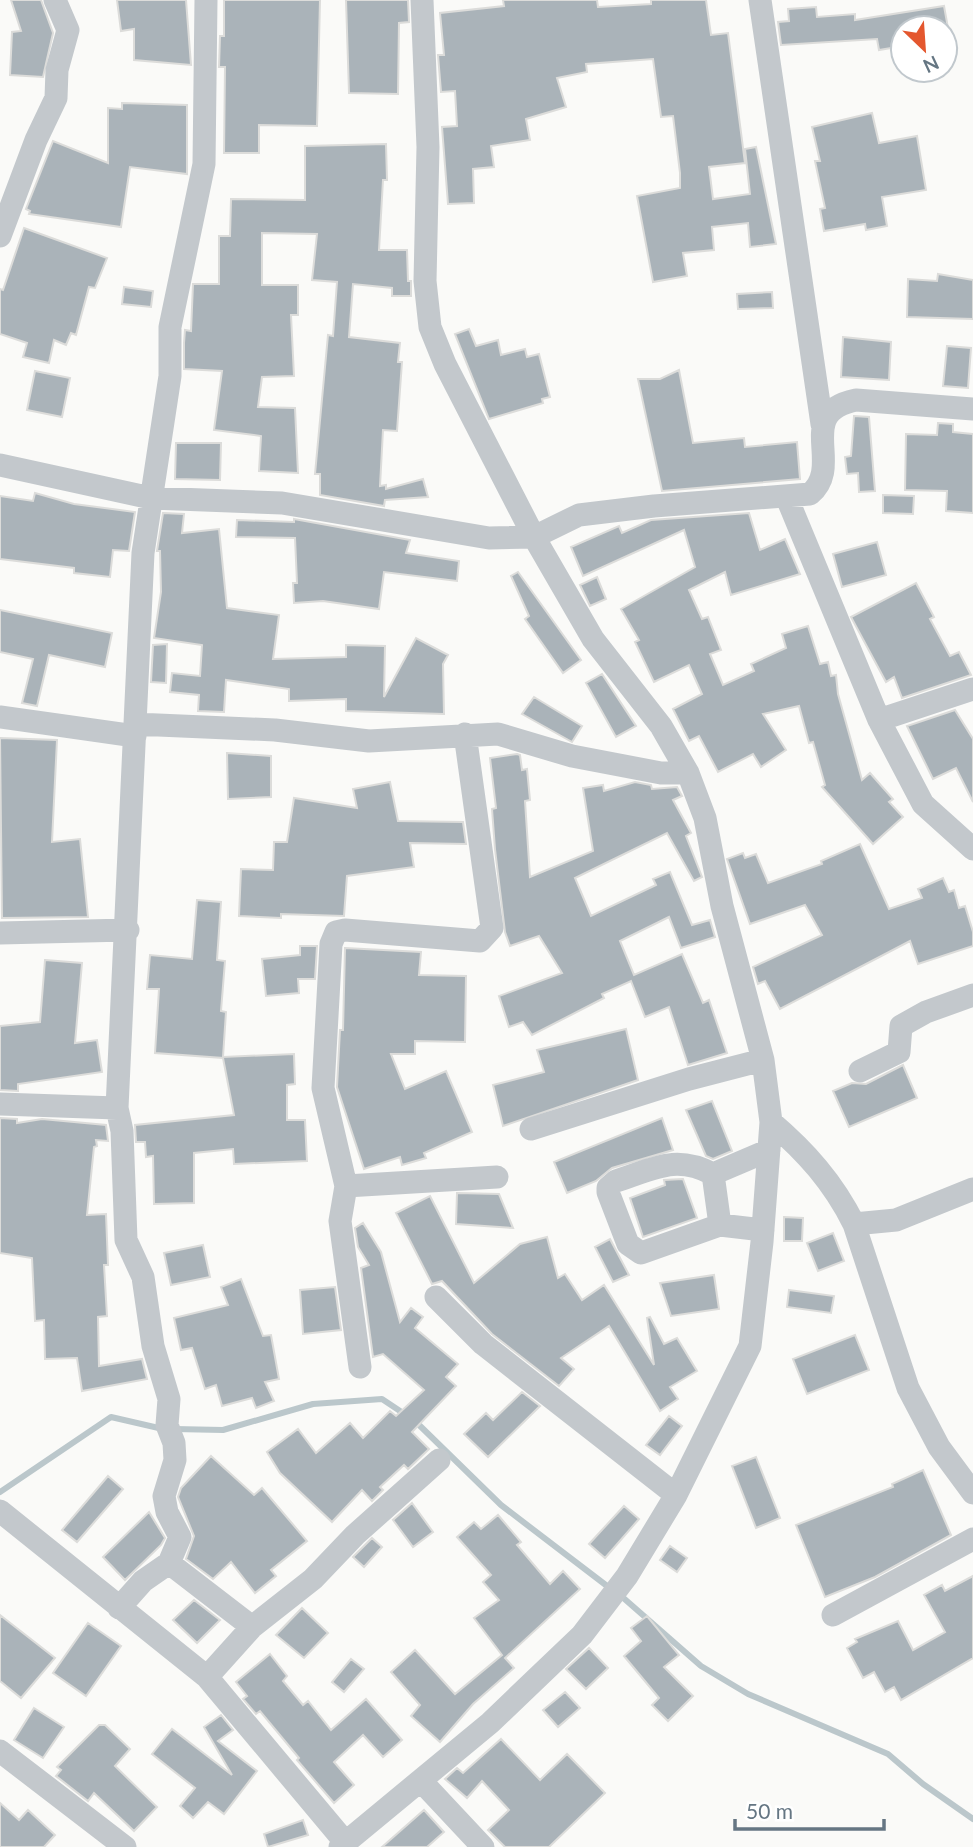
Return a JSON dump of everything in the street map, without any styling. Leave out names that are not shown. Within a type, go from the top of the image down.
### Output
[{"type":"street","points":[[0,236],[36,140],[56,98],[57,70],[68,30],[55,0]]},
{"type":"street","points":[[119,1608],[143,1581],[170,1563],[180,1537],[167,1512],[164,1496],[176,1460],[167,1420],[169,1399],[153,1346],[144,1277],[126,1240],[122,1132],[117,1108],[128,930],[143,553],[170,376],[170,327],[204,164],[206,0]]},
{"type":"street","points":[[0,1511],[207,1677],[343,1845],[490,1723],[582,1635],[621,1585],[676,1495],[750,1346],[763,1230],[771,1122],[763,1060],[722,906],[705,818],[688,773],[661,726],[593,639],[534,537],[445,364],[430,327],[425,281],[428,147],[422,0]]},
{"type":"street","points":[[0,464],[151,498],[282,503],[489,538],[534,537],[579,515],[654,506],[787,498],[810,494],[820,486],[823,474],[822,424],[760,0]]},
{"type":"street","points":[[822,424],[829,412],[842,403],[856,400],[973,409]]},
{"type":"street","points":[[787,498],[879,720],[923,804],[973,849]]},
{"type":"street","points":[[879,720],[973,689]]},
{"type":"street","points":[[0,717],[135,730],[275,730],[369,741],[498,734],[572,756],[662,773],[688,773]]},
{"type":"street","points":[[360,1367],[340,1221],[346,1186],[341,1151],[323,1088],[331,944],[336,932],[345,930],[480,942],[492,928],[465,734]]},
{"type":"street","points":[[0,933],[128,930]]},
{"type":"street","points":[[860,1070],[899,1052],[901,1026],[926,1012],[973,995]]},
{"type":"street","points":[[531,1129],[688,1079],[763,1060]]},
{"type":"street","points":[[0,1104],[117,1108]]},
{"type":"street","points":[[771,1122],[811,1156],[842,1199],[854,1224],[908,1388],[939,1447],[973,1493]]},
{"type":"street","points":[[713,1174],[769,1150]]},
{"type":"street","points":[[713,1174],[695,1164],[678,1163],[616,1181],[608,1188],[608,1192],[628,1244],[641,1254],[720,1225],[763,1230]]},
{"type":"street","points":[[713,1174],[720,1225]]},
{"type":"street","points":[[346,1186],[497,1177]]},
{"type":"street","points":[[854,1224],[896,1220],[973,1189]]},
{"type":"street","points":[[436,1297],[483,1344],[676,1495]]},
{"type":"street","points":[[207,1677],[252,1627],[313,1579],[355,1535],[439,1460]]},
{"type":"street","points":[[833,1615],[973,1539]]},
{"type":"street","points":[[170,1563],[252,1627]]},
{"type":"street","points":[[0,1751],[125,1847]]},
{"type":"street","points":[[422,1782],[482,1847]]},
{"type":"building","points":[[11,0],[41,0],[53,33],[43,77],[10,75],[12,32],[21,31]]},
{"type":"building","points":[[117,0],[186,0],[191,65],[134,60],[134,29],[121,31]]},
{"type":"building","points":[[224,0],[320,0],[317,126],[259,125],[259,153],[224,153],[225,67],[219,67],[220,36],[224,36]]},
{"type":"building","points":[[346,0],[408,0],[409,22],[399,23],[398,94],[349,93]]},
{"type":"building","points":[[503,0],[597,0],[598,7],[651,4],[651,0],[706,0],[711,35],[728,33],[745,163],[709,167],[713,199],[750,194],[745,149],[756,147],[776,244],[750,247],[748,223],[712,227],[714,250],[683,253],[687,276],[653,282],[637,196],[680,188],[680,173],[673,116],[661,117],[653,59],[586,64],[587,72],[557,78],[566,107],[526,119],[530,140],[491,146],[494,167],[473,169],[474,203],[448,204],[442,127],[457,126],[455,91],[441,92],[438,55],[444,55],[440,13],[504,6]]},
{"type":"building","points":[[944,6],[945,14],[893,14]]},
{"type":"building","points":[[816,7],[817,17],[855,14],[855,20],[889,15],[889,48],[879,50],[877,39],[781,45],[778,22],[789,21],[788,9]]},
{"type":"building","points":[[122,103],[187,105],[187,174],[130,167],[121,227],[29,214],[30,211],[26,209],[53,141],[108,163],[108,108],[122,109]]},
{"type":"building","points":[[872,113],[879,143],[917,136],[926,190],[882,197],[887,226],[866,230],[865,224],[824,231],[820,209],[825,208],[815,161],[820,161],[812,127]]},
{"type":"building","points":[[386,144],[387,180],[383,180],[379,250],[407,250],[411,296],[392,296],[392,288],[353,284],[349,337],[400,343],[398,362],[402,362],[397,431],[383,430],[380,486],[386,485],[386,489],[423,479],[428,497],[385,500],[384,506],[320,495],[320,474],[315,474],[328,335],[333,336],[337,282],[312,280],[317,234],[262,233],[262,285],[298,285],[298,315],[291,315],[294,376],[262,377],[258,407],[295,408],[298,473],[259,471],[261,436],[214,430],[222,371],[184,369],[184,343],[185,330],[191,331],[193,284],[219,284],[219,236],[230,236],[231,199],[305,200],[305,146]]},
{"type":"building","points":[[24,228],[107,258],[95,288],[89,287],[76,335],[71,333],[66,345],[54,340],[49,363],[23,357],[27,343],[0,334],[0,289],[3,290]]},
{"type":"building","points":[[938,274],[973,280],[973,319],[907,317],[908,279],[937,281]]},
{"type":"building","points":[[124,287],[153,291],[151,307],[122,304]]},
{"type":"building","points":[[772,292],[773,308],[738,309],[737,294]]},
{"type":"building","points":[[469,329],[476,346],[498,340],[501,355],[525,349],[527,357],[539,354],[550,397],[542,399],[543,403],[489,419],[455,334]]},
{"type":"building","points":[[843,337],[891,342],[889,380],[841,377]]},
{"type":"building","points":[[947,346],[971,348],[968,388],[943,386]]},
{"type":"building","points":[[679,370],[693,443],[744,438],[745,447],[797,442],[800,479],[662,491],[638,379],[660,379]]},
{"type":"building","points":[[35,371],[70,378],[62,417],[27,410]]},
{"type":"building","points":[[854,416],[869,417],[875,491],[859,492],[858,473],[847,474],[845,457],[851,456]]},
{"type":"building","points":[[938,423],[953,424],[953,432],[973,434],[973,513],[946,511],[947,491],[905,490],[906,434],[937,435]]},
{"type":"building","points":[[176,443],[221,443],[220,480],[175,479]]},
{"type":"building","points":[[35,493],[74,504],[135,512],[129,551],[113,550],[110,577],[74,573],[74,568],[0,559],[0,496],[33,501]]},
{"type":"building","points":[[883,495],[914,496],[913,514],[883,513]]},
{"type":"building","points":[[163,513],[184,514],[182,533],[219,529],[227,608],[279,615],[273,659],[346,657],[346,645],[385,646],[384,697],[416,638],[448,655],[443,664],[444,714],[346,711],[346,699],[289,701],[289,689],[226,680],[224,712],[198,711],[199,695],[170,692],[172,673],[200,676],[202,645],[154,638],[161,592],[160,551],[157,551]]},
{"type":"building","points":[[749,513],[760,550],[785,539],[800,574],[731,595],[725,572],[689,590],[702,619],[708,617],[721,650],[710,654],[723,685],[754,671],[751,664],[786,648],[782,634],[808,626],[820,664],[828,662],[831,676],[836,675],[838,694],[862,780],[870,773],[893,799],[889,802],[903,817],[873,844],[822,787],[825,785],[813,742],[809,743],[799,706],[763,714],[786,750],[761,767],[753,754],[718,772],[699,736],[689,741],[673,709],[702,694],[689,665],[654,682],[635,642],[639,640],[621,609],[695,567],[684,530],[583,576],[571,547],[619,526],[622,533],[651,520]]},
{"type":"building","points":[[294,519],[410,540],[406,553],[459,561],[457,581],[384,572],[379,609],[323,601],[294,603],[293,583],[297,583],[295,538],[236,537],[237,520],[294,522]]},
{"type":"building","points":[[877,542],[886,575],[842,587],[833,554]]},
{"type":"building","points":[[518,572],[581,660],[563,673],[525,619],[529,616],[511,576]]},
{"type":"building","points":[[597,577],[606,599],[590,606],[580,585]]},
{"type":"building","points":[[916,583],[934,617],[930,619],[950,656],[959,652],[971,675],[902,698],[894,677],[886,682],[851,617]]},
{"type":"building","points":[[0,610],[112,633],[105,667],[49,655],[37,706],[22,703],[33,659],[0,652]]},
{"type":"building","points":[[167,644],[166,683],[151,682],[153,645]]},
{"type":"building","points":[[602,674],[636,726],[616,737],[586,683]]},
{"type":"building","points":[[534,697],[582,726],[572,742],[522,714]]},
{"type":"building","points":[[955,710],[973,739],[973,802],[956,768],[933,779],[907,726]]},
{"type":"building","points":[[0,738],[57,740],[52,842],[80,839],[88,917],[2,918]]},
{"type":"building","points":[[227,753],[271,756],[271,797],[228,799]]},
{"type":"building","points":[[520,755],[522,770],[527,769],[530,800],[525,801],[530,877],[593,851],[583,788],[603,785],[604,791],[635,782],[651,785],[652,789],[677,787],[682,796],[673,800],[691,833],[686,836],[702,877],[694,881],[667,833],[575,878],[591,916],[656,885],[653,879],[670,872],[692,925],[710,920],[715,937],[681,948],[669,917],[620,941],[634,975],[682,954],[703,1003],[709,1000],[727,1053],[688,1065],[669,1007],[645,1017],[631,981],[602,994],[604,998],[532,1035],[523,1022],[509,1027],[499,996],[562,973],[539,936],[510,946],[505,932],[495,849],[492,809],[496,808],[490,758]]},
{"type":"building","points":[[390,782],[398,821],[463,822],[466,844],[410,843],[414,867],[347,876],[344,916],[239,916],[241,869],[273,870],[274,842],[287,842],[294,798],[357,808],[353,789]]},
{"type":"building","points":[[860,844],[889,909],[922,898],[918,889],[943,878],[949,892],[954,890],[959,908],[965,906],[973,932],[973,946],[918,964],[910,941],[780,1009],[765,981],[758,984],[753,967],[822,935],[805,905],[750,924],[727,859],[743,853],[745,858],[756,854],[768,883],[822,864],[821,861]]},
{"type":"building","points":[[197,900],[221,902],[217,960],[225,961],[221,1011],[226,1012],[223,1057],[294,1054],[295,1084],[287,1085],[287,1120],[305,1120],[307,1161],[234,1164],[233,1149],[194,1153],[194,1203],[154,1204],[153,1156],[146,1157],[145,1142],[136,1142],[135,1125],[234,1115],[223,1058],[155,1053],[159,989],[147,989],[150,955],[192,959]]},
{"type":"building","points":[[300,946],[317,946],[315,979],[298,979],[299,993],[266,996],[262,959],[300,955]]},
{"type":"building","points":[[345,948],[421,952],[419,975],[466,976],[465,1042],[415,1041],[415,1054],[391,1054],[405,1089],[446,1071],[472,1132],[424,1153],[426,1158],[402,1165],[400,1157],[364,1169],[337,1087],[340,1030],[343,1030]]},
{"type":"building","points":[[45,960],[82,963],[75,1043],[97,1040],[102,1072],[18,1084],[18,1091],[0,1090],[0,1026],[40,1022]]},
{"type":"building","points":[[626,1029],[638,1080],[503,1126],[493,1085],[544,1072],[537,1050]]},
{"type":"building","points":[[903,1065],[917,1098],[849,1127],[833,1091],[852,1083],[866,1084]]},
{"type":"building","points":[[712,1101],[732,1151],[713,1159],[706,1156],[686,1110]]},
{"type":"building","points":[[0,1118],[17,1119],[17,1123],[42,1119],[106,1125],[108,1141],[96,1140],[97,1146],[94,1147],[87,1215],[106,1214],[108,1265],[104,1265],[107,1316],[98,1317],[99,1366],[142,1359],[147,1379],[82,1391],[77,1358],[45,1359],[44,1320],[35,1321],[32,1258],[0,1253]]},
{"type":"building","points":[[662,1118],[673,1150],[612,1168],[596,1181],[567,1193],[554,1162]]},
{"type":"building","points":[[683,1179],[697,1218],[643,1237],[630,1198],[665,1185],[664,1180]]},
{"type":"building","points":[[457,1193],[499,1194],[513,1228],[456,1224]]},
{"type":"building","points":[[430,1196],[474,1283],[520,1244],[547,1237],[558,1278],[565,1274],[582,1300],[604,1285],[654,1365],[647,1318],[650,1317],[664,1344],[677,1338],[697,1371],[670,1387],[678,1399],[660,1411],[609,1326],[561,1358],[574,1369],[559,1386],[492,1334],[442,1281],[432,1284],[396,1213]]},
{"type":"building","points":[[784,1217],[803,1218],[802,1241],[784,1241]]},
{"type":"building","points":[[363,1223],[381,1252],[400,1322],[411,1308],[423,1317],[415,1328],[458,1364],[446,1377],[456,1386],[412,1432],[429,1449],[408,1469],[404,1465],[380,1487],[383,1490],[372,1501],[362,1490],[332,1522],[280,1473],[267,1452],[298,1429],[316,1453],[350,1423],[363,1438],[390,1411],[396,1416],[424,1390],[383,1354],[373,1357],[361,1268],[369,1265],[358,1247],[355,1228]]},
{"type":"building","points":[[833,1233],[844,1261],[818,1271],[807,1243]]},
{"type":"building","points":[[610,1239],[629,1275],[613,1282],[595,1247]]},
{"type":"building","points":[[203,1245],[210,1277],[171,1285],[164,1253]]},
{"type":"building","points":[[714,1275],[719,1309],[671,1316],[660,1283]]},
{"type":"building","points":[[241,1279],[263,1336],[271,1335],[279,1379],[265,1382],[274,1401],[256,1408],[252,1398],[222,1406],[216,1385],[205,1389],[192,1348],[181,1350],[174,1318],[228,1305],[221,1287]]},
{"type":"building","points":[[335,1287],[341,1330],[303,1334],[300,1290]]},
{"type":"building","points":[[789,1290],[834,1296],[831,1313],[787,1307]]},
{"type":"building","points":[[855,1335],[869,1370],[807,1394],[793,1359]]},
{"type":"building","points":[[522,1392],[540,1406],[488,1457],[464,1434],[486,1413],[493,1420]]},
{"type":"building","points":[[669,1416],[682,1426],[660,1455],[646,1445]]},
{"type":"building","points":[[211,1456],[254,1495],[262,1488],[307,1541],[271,1570],[276,1576],[255,1593],[231,1562],[213,1579],[186,1559],[194,1536],[178,1497],[181,1488]]},
{"type":"building","points":[[756,1457],[780,1518],[756,1528],[732,1466]]},
{"type":"building","points":[[923,1470],[951,1535],[875,1577],[825,1597],[796,1525],[893,1487],[892,1484]]},
{"type":"building","points":[[108,1476],[123,1489],[77,1542],[62,1530]]},
{"type":"building","points":[[412,1503],[433,1532],[413,1547],[393,1520]]},
{"type":"building","points":[[624,1506],[639,1519],[605,1558],[589,1544]]},
{"type":"building","points":[[149,1512],[165,1538],[125,1580],[103,1557]]},
{"type":"building","points":[[498,1515],[521,1542],[517,1545],[550,1584],[563,1571],[580,1589],[505,1658],[514,1668],[473,1704],[440,1742],[411,1716],[420,1705],[391,1672],[415,1650],[455,1694],[502,1655],[474,1618],[499,1600],[483,1582],[491,1575],[457,1537],[474,1522],[481,1529]]},
{"type":"building","points":[[372,1538],[382,1547],[364,1567],[353,1557]]},
{"type":"building","points":[[670,1546],[687,1558],[677,1572],[660,1560]]},
{"type":"building","points":[[973,1576],[973,1658],[901,1700],[894,1687],[885,1692],[874,1672],[863,1678],[847,1648],[857,1642],[855,1639],[898,1621],[913,1650],[945,1632],[924,1595],[942,1585],[945,1591]]},
{"type":"building","points":[[194,1600],[220,1620],[197,1643],[173,1620]]},
{"type":"building","points":[[302,1608],[328,1633],[304,1658],[276,1635]]},
{"type":"building","points":[[0,1615],[55,1658],[21,1698],[0,1681]]},
{"type":"building","points":[[647,1616],[679,1655],[664,1667],[693,1696],[668,1721],[652,1705],[659,1698],[624,1656],[641,1641],[631,1628]]},
{"type":"building","points":[[88,1623],[121,1646],[86,1696],[53,1673]]},
{"type":"building","points":[[589,1648],[608,1668],[586,1689],[566,1669]]},
{"type":"building","points":[[270,1654],[287,1676],[283,1681],[303,1705],[308,1701],[331,1730],[366,1699],[402,1740],[383,1757],[363,1735],[334,1762],[354,1785],[334,1803],[260,1711],[256,1714],[243,1699],[247,1696],[236,1682]]},
{"type":"building","points":[[351,1659],[364,1669],[344,1692],[332,1682]]},
{"type":"building","points":[[565,1692],[580,1708],[558,1727],[543,1710]]},
{"type":"building","points":[[34,1708],[64,1727],[43,1758],[14,1740]]},
{"type":"building","points":[[221,1715],[233,1730],[218,1741],[257,1771],[224,1814],[208,1802],[193,1818],[180,1806],[195,1788],[152,1754],[172,1729],[232,1775],[204,1727]]},
{"type":"building","points":[[99,1725],[105,1725],[130,1749],[115,1766],[157,1807],[134,1831],[94,1793],[88,1801],[56,1776],[61,1770],[57,1767]]},
{"type":"building","points":[[501,1739],[540,1780],[567,1754],[605,1793],[549,1847],[505,1847],[488,1830],[509,1810],[482,1781],[467,1798],[445,1779],[457,1768],[463,1773]]},
{"type":"building","points":[[0,1803],[19,1820],[28,1810],[55,1835],[44,1847],[0,1847]]},
{"type":"building","points":[[424,1810],[444,1832],[427,1847],[382,1847]]},
{"type":"building","points":[[303,1820],[308,1835],[268,1847],[264,1834]]},
{"type":"waterway","points":[[174,1429],[223,1430],[313,1404],[382,1399],[406,1415]]},
{"type":"waterway","points":[[0,1492],[111,1417],[163,1429]]},
{"type":"waterway","points":[[415,1421],[501,1505],[611,1589]]},
{"type":"waterway","points":[[620,1595],[701,1666],[748,1694],[888,1754],[923,1784],[973,1819]]}]
